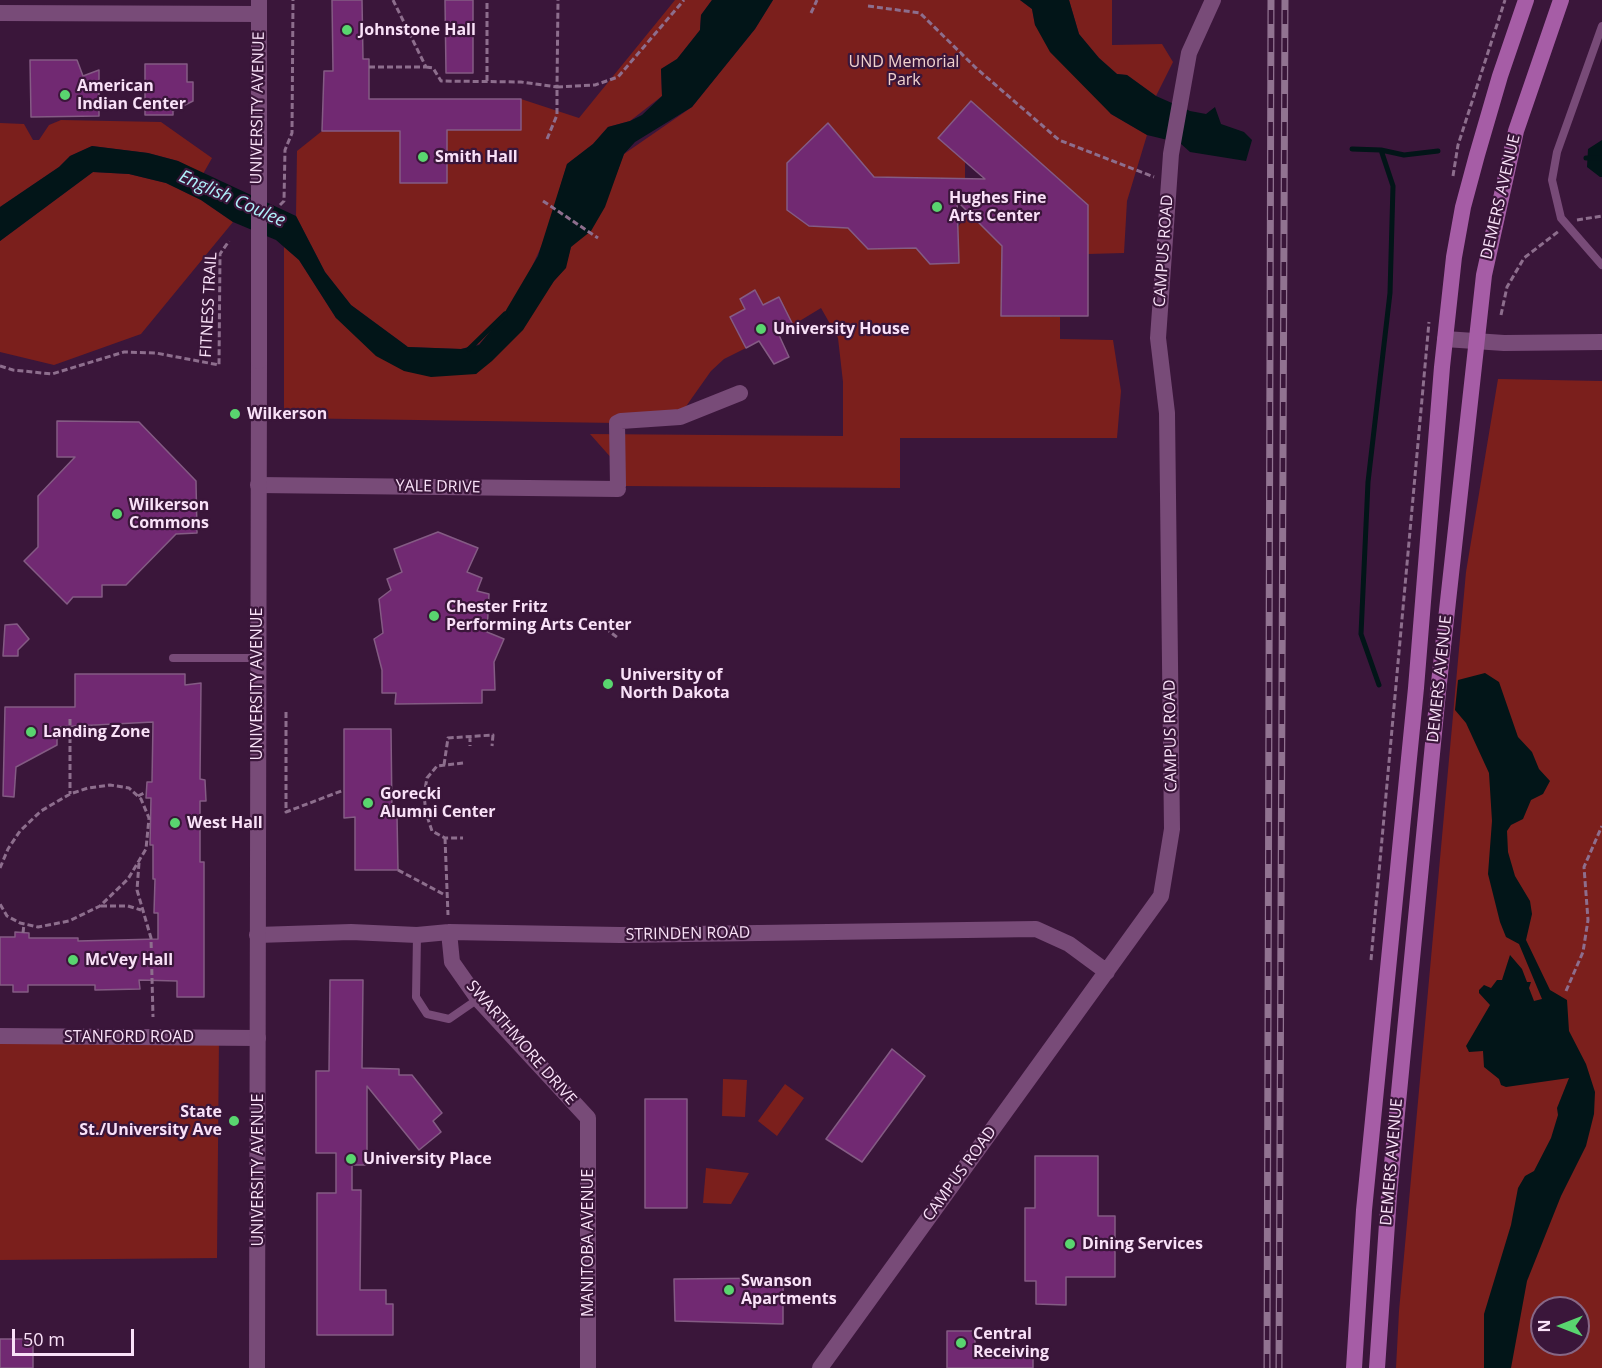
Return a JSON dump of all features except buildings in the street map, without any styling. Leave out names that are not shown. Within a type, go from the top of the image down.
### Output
[{"type":"main road","name":"DEMERS AVENUE","points":[[1354,1368],[1364,1210],[1414,699],[1445,339],[1463,207],[1500,76],[1526,0]]},
{"type":"main road","name":"DEMERS AVENUE","points":[[1377,1368],[1393,1148],[1438,692],[1484,275],[1516,131],[1561,0]]},
{"type":"street","name":"CAMPUS ROAD","points":[[820,1368],[1161,896],[1172,829],[1167,413],[1158,338],[1171,154],[1189,53],[1213,0]]},
{"type":"street","points":[[0,13],[259,7]]},
{"type":"street","name":"UNIVERSITY AVENUE","points":[[257,1368],[259,7]]},
{"type":"street","points":[[1445,339],[1476,342],[1602,342]]},
{"type":"street","name":"YALE DRIVE","points":[[258,485],[618,488],[617,423],[680,417],[740,393]]},
{"type":"street","name":"STRINDEN ROAD","points":[[257,935],[351,932],[417,935],[450,932],[620,934],[1036,929],[1070,944],[1107,972]]},
{"type":"street","name":"SWARTHMORE DRIVE","points":[[450,932],[453,962],[478,999],[588,1118]]},
{"type":"street","name":"STANFORD ROAD","points":[[0,1036],[258,1038]]},
{"type":"street","name":"MANITOBA AVENUE","points":[[588,1118],[588,1368]]},
{"type":"lane","points":[[1602,26],[1557,152],[1552,180],[1559,213],[1602,265]]},
{"type":"lane","points":[[173,658],[257,658]]},
{"type":"lane","points":[[417,935],[416,997],[427,1014],[449,1018],[478,999]]},
{"type":"path","points":[[280,205],[284,201],[285,150],[292,133],[293,0]]},
{"type":"path","points":[[393,0],[426,67]]},
{"type":"path","points":[[487,0],[487,81]]},
{"type":"path","points":[[547,139],[556,115],[558,0]]},
{"type":"path","points":[[369,68],[433,68],[441,81],[521,82],[557,87],[595,85],[618,77],[684,0]]},
{"type":"path","points":[[811,13],[817,0]]},
{"type":"path","points":[[868,6],[920,13],[976,68],[1059,140],[1156,178]]},
{"type":"path","points":[[543,201],[598,238]]},
{"type":"path","points":[[1501,315],[1507,287],[1524,258],[1576,220],[1602,216]]},
{"type":"path","name":"FITNESS TRAIL","points":[[0,366],[14,370],[52,374],[124,352],[156,353],[219,365],[220,258],[221,250],[229,242]]},
{"type":"path","points":[[605,628],[618,638]]},
{"type":"path","points":[[286,712],[286,812],[344,790]]},
{"type":"path","points":[[70,719],[70,794]]},
{"type":"path","points":[[444,765],[448,738],[493,735],[492,746]]},
{"type":"path","points":[[470,736],[470,746]]},
{"type":"path","points":[[463,763],[437,766],[428,778],[424,795],[426,813],[432,831],[445,838],[463,838]]},
{"type":"path","points":[[0,868],[8,849],[20,831],[41,811],[70,794],[88,788],[110,785],[129,788],[138,796],[149,818],[146,849],[128,879],[97,907]]},
{"type":"path","points":[[138,796],[146,792]]},
{"type":"path","points":[[1566,991],[1583,952],[1588,920],[1584,867],[1602,826]]},
{"type":"path","points":[[445,838],[445,895],[450,932]]},
{"type":"path","points":[[140,859],[136,890],[141,909],[148,920],[152,938],[153,1017]]},
{"type":"path","points":[[398,870],[445,895]]},
{"type":"path","points":[[0,904],[8,916],[24,924],[38,927],[69,921],[97,907],[111,904],[141,909]]},
{"type":"path","points":[[24,924],[24,933]]},
{"type":"green space","points":[[675,0],[712,0],[701,15],[700,30],[677,59],[661,69],[662,96],[630,121],[608,127],[593,144],[567,164],[546,236],[514,306],[479,344],[461,349],[408,347],[351,305],[325,272],[296,216],[297,151],[322,131],[400,131],[400,183],[446,183],[447,130],[521,130],[521,99],[579,118]]},
{"type":"green space","name":"UND Memorial Park","points":[[773,0],[1020,0],[1032,9],[1035,25],[1111,114],[1147,135],[1127,201],[1124,253],[1088,254],[1088,205],[971,101],[938,138],[965,162],[965,179],[874,177],[828,124],[787,163],[787,209],[809,226],[848,228],[959,262],[958,227],[968,212],[1002,246],[1001,316],[1060,317],[1060,339],[1113,340],[1121,391],[1117,438],[900,438],[900,488],[624,486],[614,461],[590,434],[843,436],[843,382],[838,338],[821,308],[793,325],[779,297],[763,305],[755,290],[740,299],[745,309],[730,317],[746,348],[724,359],[711,371],[682,412],[617,423],[284,418],[284,247],[299,260],[336,318],[476,374],[565,268],[571,247],[612,185],[624,154],[692,107],[755,29]]},
{"type":"green space","points":[[1069,0],[1112,0],[1112,45],[1162,44],[1173,62],[1156,96],[1127,75],[1117,74],[1099,58],[1079,34]]},
{"type":"green space","points":[[61,120],[161,122],[212,158],[203,174],[178,161],[148,153],[92,146],[70,156],[59,167],[0,207],[0,123],[24,124],[33,140],[39,140],[49,125]]},
{"type":"green space","points":[[93,172],[129,174],[166,183],[201,200],[233,222],[141,334],[54,365],[0,352],[0,241]]},
{"type":"green space","points":[[1498,379],[1602,381],[1602,1368],[1396,1368],[1399,1311],[1466,572]]},
{"type":"green space","points":[[0,1037],[219,1037],[217,1258],[0,1260]]},
{"type":"green space","points":[[723,1079],[747,1080],[745,1117],[722,1116]]},
{"type":"green space","points":[[785,1084],[804,1098],[777,1136],[758,1121]]},
{"type":"green space","points":[[706,1168],[749,1173],[731,1204],[703,1203]]},
{"type":"water","points":[[712,0],[773,0],[755,29],[692,107],[635,142],[624,154],[605,207],[591,231],[571,247],[566,268],[554,281],[523,330],[476,374],[431,377],[404,371],[376,356],[336,318],[299,260],[276,240],[233,222],[201,200],[166,183],[129,174],[93,172],[0,241],[0,207],[59,167],[70,156],[92,146],[148,153],[178,161],[296,216],[325,272],[351,305],[408,347],[461,349],[479,345],[502,317],[538,256],[567,164],[593,144],[608,127],[642,115],[662,96],[661,69],[677,59],[700,30],[701,15]]},
{"type":"water","points":[[1020,0],[1069,0],[1079,34],[1099,58],[1117,74],[1127,75],[1156,96],[1190,111],[1206,114],[1215,107],[1221,124],[1244,132],[1252,140],[1246,161],[1190,152],[1180,143],[1147,135],[1111,114],[1050,52],[1035,25],[1032,9]]},
{"type":"water","points":[[1602,140],[1602,177],[1600,177],[1587,167],[1588,149]]},
{"type":"water","points":[[1485,673],[1499,682],[1518,737],[1532,752],[1539,769],[1550,781],[1543,794],[1531,800],[1523,819],[1511,825],[1507,831],[1508,852],[1515,876],[1530,901],[1532,914],[1526,940],[1550,990],[1567,1000],[1569,1031],[1586,1064],[1595,1092],[1594,1114],[1586,1146],[1561,1196],[1527,1281],[1511,1368],[1484,1368],[1484,1314],[1511,1225],[1518,1188],[1525,1176],[1534,1171],[1551,1138],[1558,1115],[1557,1108],[1569,1078],[1506,1087],[1501,1085],[1499,1079],[1484,1067],[1483,1051],[1469,1052],[1466,1046],[1490,1005],[1479,990],[1484,985],[1491,988],[1497,980],[1502,980],[1510,955],[1522,969],[1527,982],[1531,982],[1529,988],[1534,1001],[1542,999],[1519,944],[1506,937],[1500,922],[1488,874],[1492,821],[1489,773],[1466,723],[1455,710],[1458,680]]},
{"type":"waterway","name":"English Coulee","points":[[1352,149],[1381,150],[1404,155],[1438,151]]},
{"type":"waterway","points":[[1379,685],[1361,634],[1368,482],[1390,293],[1393,186],[1381,150]]},
{"type":"waterway","name":"English Coulee","points":[[1586,158],[1602,158]]},
{"type":"waterway","name":"English Coulee","points":[[469,349],[505,314]]},
{"type":"railway","points":[[1267,1368],[1271,0]]},
{"type":"railway","points":[[1279,1368],[1285,0]]},
{"type":"place","name":"Johnstone Hall","points":[[347,30]]},
{"type":"place","name":"American Indian Center","points":[[65,95]]},
{"type":"place","name":"Smith Hall","points":[[423,157]]},
{"type":"place","name":"Hughes Fine Arts Center","points":[[937,207]]},
{"type":"place","name":"University House","points":[[761,329]]},
{"type":"place","name":"Wilkerson","points":[[235,414]]},
{"type":"place","name":"Wilkerson Commons","points":[[117,514]]},
{"type":"place","name":"Chester Fritz Performing Arts Center","points":[[434,616]]},
{"type":"place","name":"University of North Dakota","points":[[608,684]]},
{"type":"place","name":"Landing Zone","points":[[31,732]]},
{"type":"place","name":"Gorecki Alumni Center","points":[[368,803]]},
{"type":"place","name":"West Hall","points":[[175,823]]},
{"type":"place","name":"McVey Hall","points":[[73,960]]},
{"type":"place","name":"State St./University Ave","points":[[234,1121]]},
{"type":"place","name":"University Place","points":[[351,1159]]},
{"type":"place","name":"Dining Services","points":[[1070,1244]]},
{"type":"place","name":"Swanson Apartments","points":[[729,1290]]},
{"type":"place","name":"Central Receiving","points":[[961,1343]]}]
